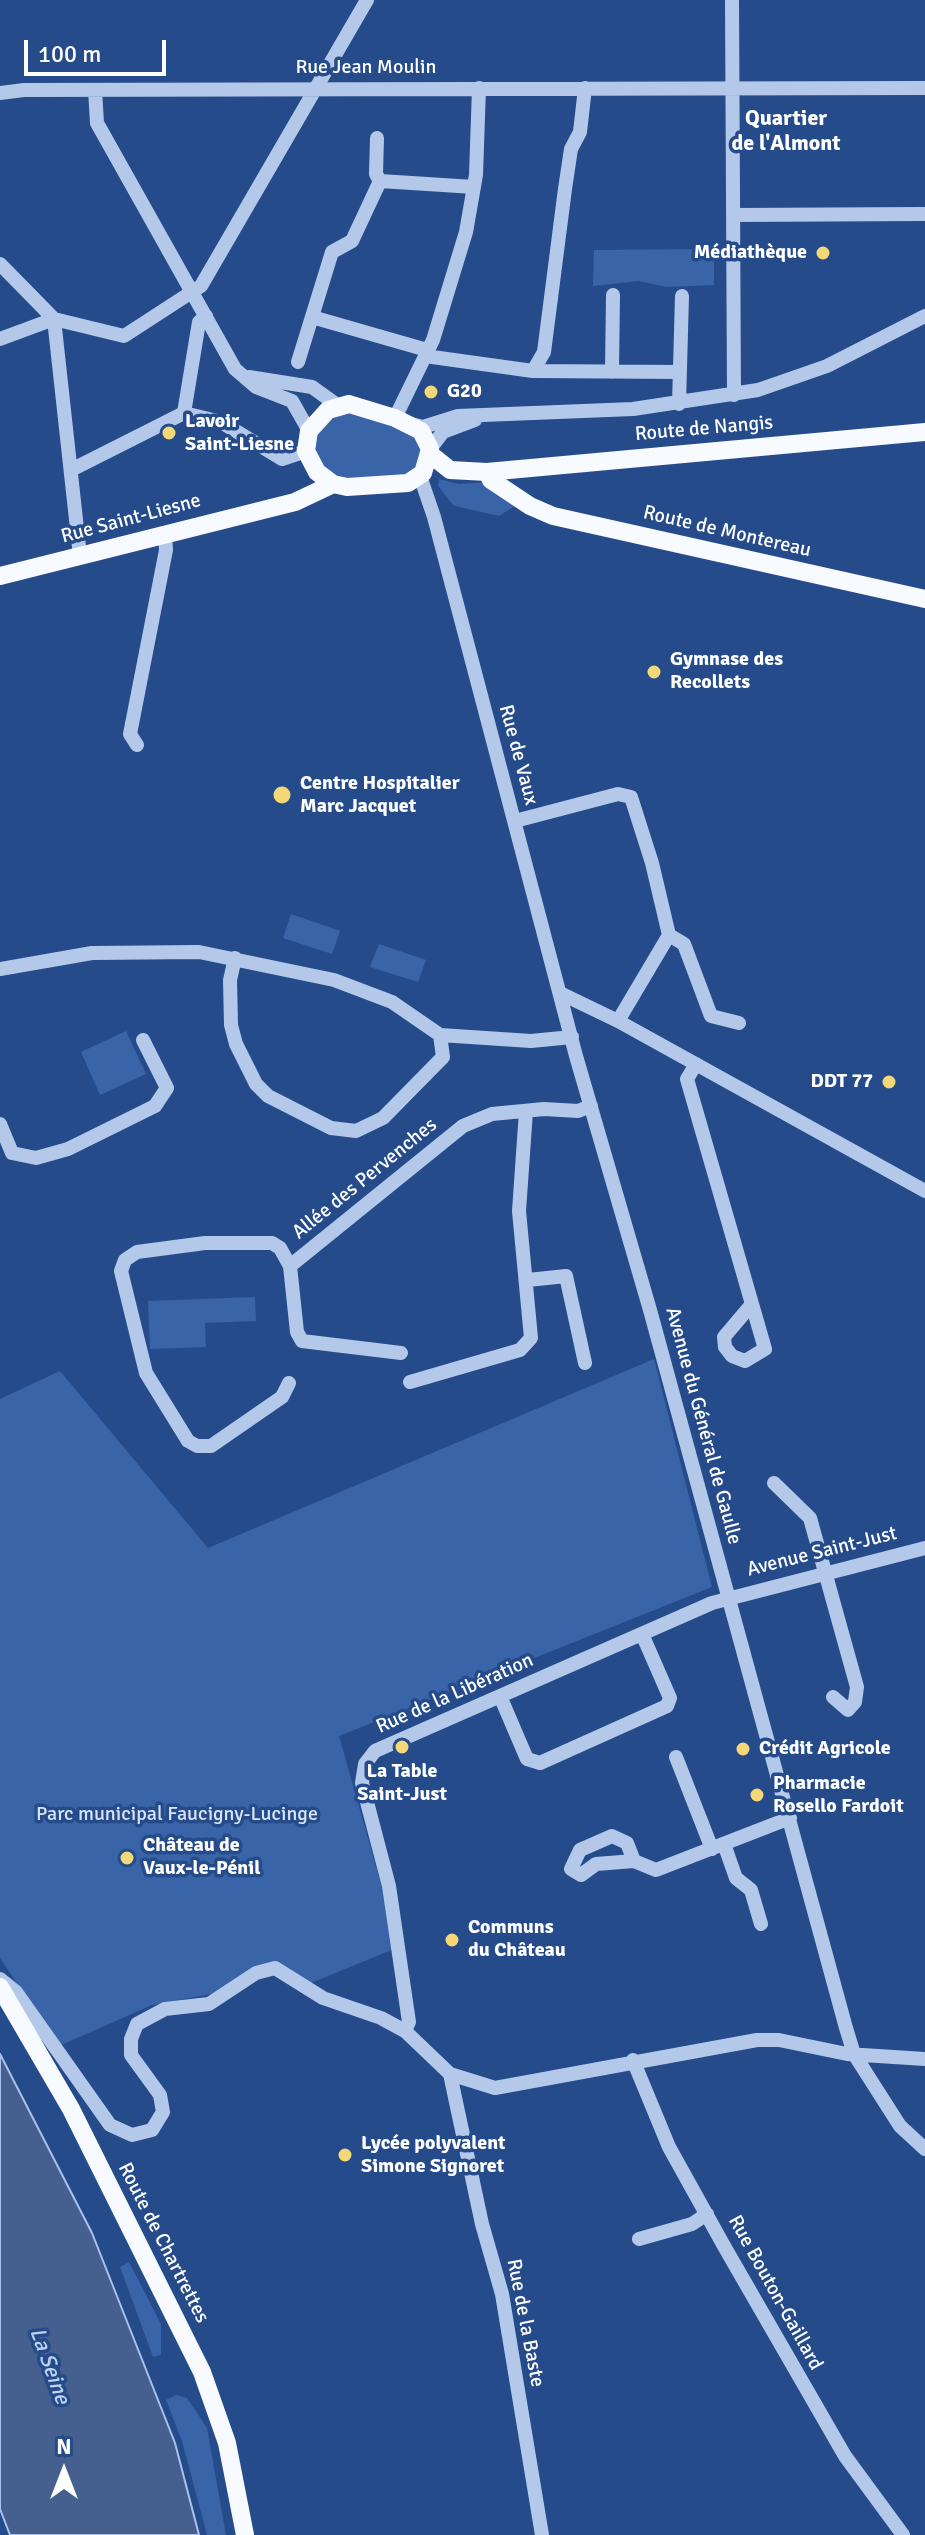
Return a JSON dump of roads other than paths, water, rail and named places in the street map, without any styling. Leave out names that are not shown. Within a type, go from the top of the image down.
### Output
[{"type":"main road","points":[[349,404],[402,418],[426,437],[430,451],[421,474],[408,483],[333,484],[309,457],[309,431],[317,419],[337,405],[349,404]]},
{"type":"main road","name":"Route de Nangis","points":[[421,474],[463,479],[518,468],[925,432]]},
{"type":"main road","name":"Route de Nangis","points":[[430,451],[450,470],[487,472]]},
{"type":"main road","name":"Rue Saint-Liesne","points":[[274,505],[303,487],[309,457]]},
{"type":"main road","points":[[518,468],[522,500]]},
{"type":"main road","name":"Route de Montereau","points":[[487,472],[491,480],[522,500],[546,513],[572,521],[925,599]]},
{"type":"main road","name":"Rue Saint-Liesne","points":[[0,576],[301,500],[333,484]]},
{"type":"main road","name":"Route de Chartrettes","points":[[0,1987],[71,2109],[187,2339],[222,2425],[245,2535]]},
{"type":"street","points":[[0,264],[54,319],[124,336],[193,292],[208,275],[367,0]]},
{"type":"street","points":[[732,0],[734,395]]},
{"type":"street","name":"Rue Jean Moulin","points":[[0,93],[24,90],[315,88],[925,88]]},
{"type":"street","points":[[479,88],[474,187],[454,277],[402,418],[423,427],[458,416],[679,404],[734,395],[773,386],[827,366],[925,316]]},
{"type":"street","points":[[533,371],[544,352],[571,149],[580,132],[585,88]]},
{"type":"street","points":[[95,90],[97,123],[206,316],[243,375],[256,387],[292,401],[309,431]]},
{"type":"street","points":[[377,138],[376,174],[380,181]]},
{"type":"street","points":[[380,181],[474,187]]},
{"type":"street","points":[[298,362],[332,252],[352,241],[380,181]]},
{"type":"street","points":[[733,215],[925,214]]},
{"type":"street","points":[[612,372],[613,295]]},
{"type":"street","points":[[679,404],[682,296]]},
{"type":"street","points":[[184,413],[199,322],[206,316]]},
{"type":"street","points":[[312,317],[426,353],[533,371],[680,372]]},
{"type":"street","points":[[0,339],[54,319]]},
{"type":"street","points":[[54,319],[80,556]]},
{"type":"street","points":[[243,375],[312,387],[337,405]]},
{"type":"street","points":[[71,470],[184,413],[221,422],[282,459],[309,457]]},
{"type":"street","points":[[430,451],[443,432],[483,417]]},
{"type":"street","name":"Rue de Vaux","points":[[421,474],[562,994]]},
{"type":"street","name":"Rue de Vaux","points":[[391,485],[417,496],[434,527]]},
{"type":"street","points":[[137,745],[130,734],[166,550],[165,533]]},
{"type":"street","points":[[515,821],[618,794],[631,797],[652,863],[669,935],[618,1021]]},
{"type":"street","points":[[669,935],[684,944],[711,1016],[739,1023]]},
{"type":"street","points":[[0,969],[92,953],[199,952],[334,980],[392,1002],[440,1035],[531,1041],[572,1037]]},
{"type":"street","points":[[235,958],[230,980],[231,1025],[236,1044],[256,1084],[268,1096],[331,1128],[356,1131],[383,1118],[443,1057],[440,1035]]},
{"type":"street","points":[[562,994],[618,1021],[925,1191]]},
{"type":"street","name":"Avenue du Général de Gaulle","points":[[562,994],[854,2054],[900,2126],[925,2149]]},
{"type":"street","points":[[0,1124],[12,1153],[36,1158],[106,1132],[155,1106],[167,1088],[143,1040]]},
{"type":"street","points":[[696,1064],[687,1079],[752,1304]]},
{"type":"street","name":"Allée des Pervenches","points":[[401,1353],[302,1341],[297,1332],[290,1266],[463,1126],[492,1114],[578,1111],[591,1106]]},
{"type":"street","points":[[410,1382],[520,1350],[529,1343],[532,1332],[519,1211],[526,1111]]},
{"type":"street","points":[[289,1383],[282,1397],[211,1446],[197,1446],[188,1441],[146,1373],[121,1271],[125,1260],[137,1252],[205,1243],[272,1243],[280,1248],[290,1266]]},
{"type":"street","points":[[528,1280],[566,1276],[585,1363]]},
{"type":"street","points":[[774,1483],[810,1518],[857,1687],[855,1702],[848,1710],[833,1697]]},
{"type":"street","name":"Avenue Saint-Just","points":[[729,1597],[925,1548]]},
{"type":"street","name":"Rue de la Libération","points":[[405,2031],[409,2022],[400,1955],[389,1886],[362,1783],[365,1764],[380,1748],[729,1597]]},
{"type":"street","points":[[500,1696],[527,1759],[540,1763],[667,1706],[670,1698],[642,1634]]},
{"type":"street","points":[[676,1757],[736,1878],[751,1890],[761,1924]]},
{"type":"street","points":[[634,1861],[647,1868],[666,1869],[790,1818]]},
{"type":"street","points":[[0,1979],[16,1992],[110,2125],[126,2134],[152,2130],[163,2112],[160,2095],[131,2055],[131,2039],[137,2024],[165,2009],[209,2004],[265,1969],[283,1971],[323,1998],[381,2018],[405,2031],[450,2074],[473,2084],[506,2089],[633,2060],[757,2040],[854,2054],[925,2059]]},
{"type":"street","name":"Rue Bouton-Gaillard","points":[[633,2060],[669,2147],[707,2214],[845,2456],[903,2535]]},
{"type":"street","name":"Rue de la Baste","points":[[450,2074],[482,2224],[502,2294],[542,2535]]},
{"type":"street","points":[[639,2239],[692,2224],[707,2214]]},
{"type":"water","name":"La Seine","points":[[0,2054],[92,2233],[175,2443],[199,2535],[10,2535],[0,2509]]},
{"type":"place","name":"Médiathèque","points":[[823,253]]},
{"type":"place","name":"G20","points":[[431,392]]},
{"type":"place","name":"Lavoir Saint-Liesne","points":[[169,433]]},
{"type":"place","name":"Gymnase des Recollets","points":[[654,672]]},
{"type":"place","name":"Centre Hospitalier Marc Jacquet","points":[[282,795]]},
{"type":"place","name":"DDT 77","points":[[889,1082]]},
{"type":"place","name":"La Table Saint-Just","points":[[402,1747]]},
{"type":"place","name":"Crédit Agricole","points":[[743,1749]]},
{"type":"place","name":"Pharmacie Rosello Fardoit","points":[[757,1795]]},
{"type":"place","name":"Château de Vaux-le-Pénil","points":[[127,1858]]},
{"type":"place","name":"Communs du Château","points":[[452,1940]]},
{"type":"place","name":"Lycée polyvalent Simone Signoret","points":[[345,2155]]},
{"type":"district","name":"Quartier de l'Almont","points":[[786,132]]},
{"type":"park label","name":"Parc municipal Faucigny-Lucinge","points":[[177,1815]]}]
